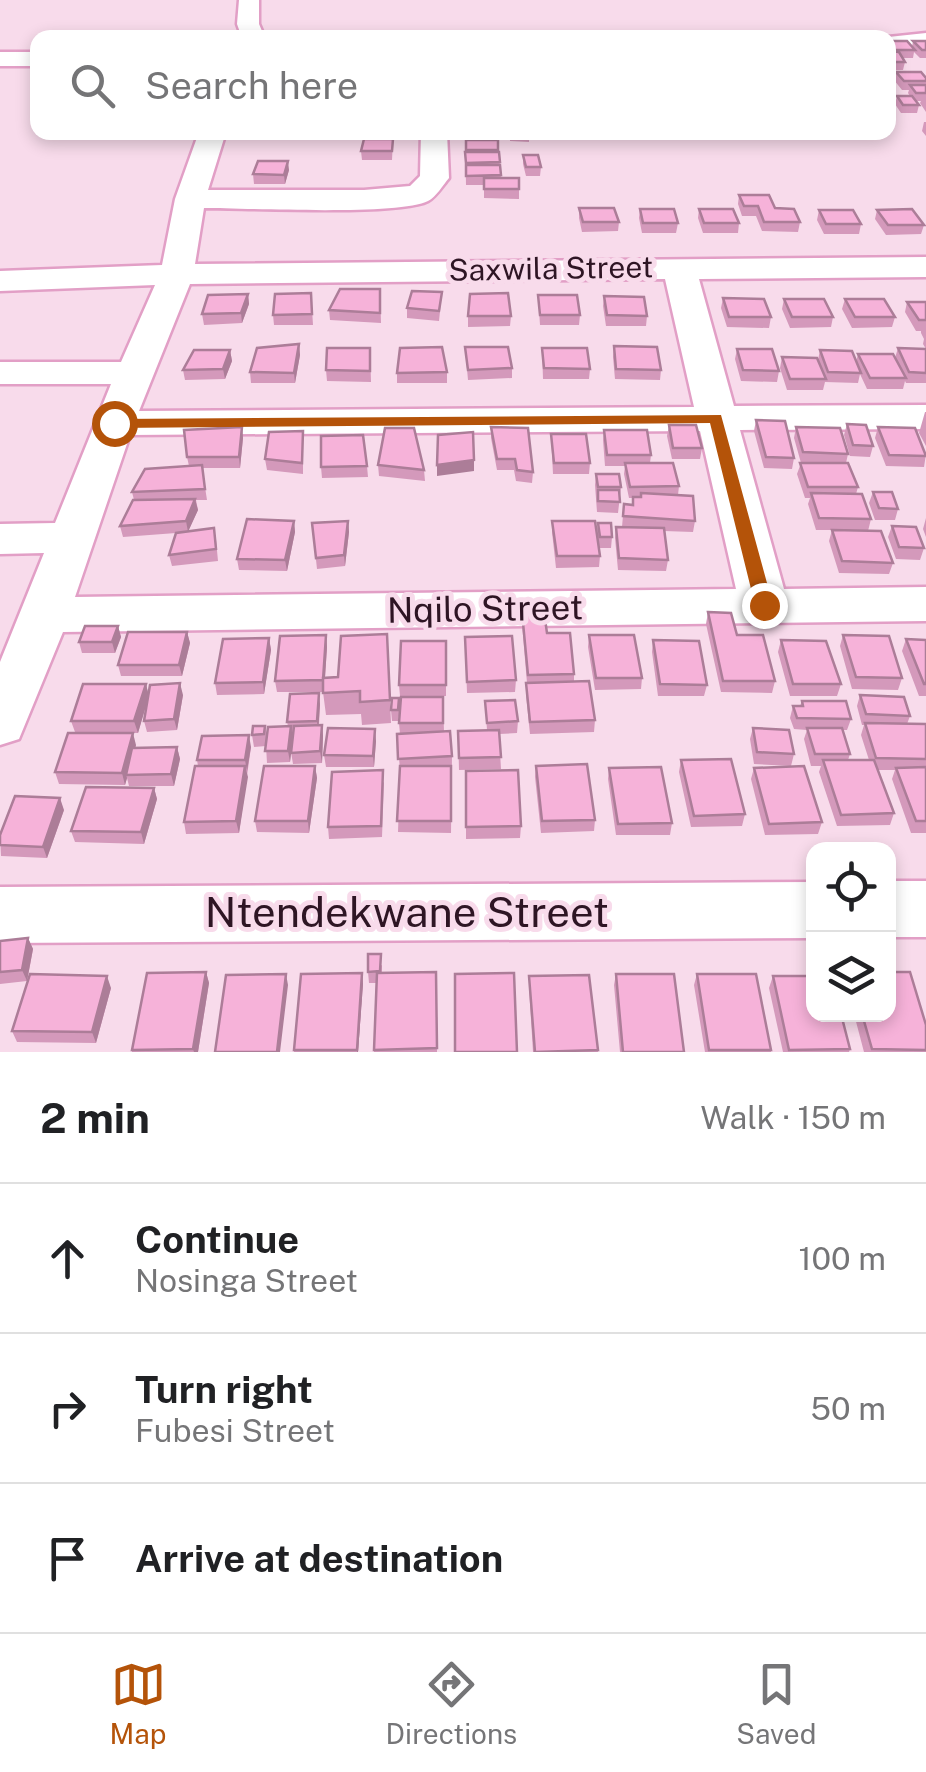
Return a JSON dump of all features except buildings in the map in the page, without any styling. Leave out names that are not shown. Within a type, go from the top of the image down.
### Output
[{"type":"street","points":[[248,0],[251,30]]},
{"type":"street","points":[[896,41],[926,40]]},
{"type":"street","points":[[1,59],[30,60]]},
{"type":"street","points":[[0,724],[45,615],[114,423],[176,274],[190,199],[210,140]]},
{"type":"street","points":[[190,199],[364,199],[419,194],[434,178],[434,140]]},
{"type":"street","name":"Saxwila Street","points":[[0,281],[176,274],[926,267]]},
{"type":"street","points":[[679,268],[764,605]]},
{"type":"street","points":[[0,373],[136,373]]},
{"type":"street","points":[[114,423],[926,417]]},
{"type":"street","points":[[0,538],[72,538]]},
{"type":"street","name":"Nqilo Street","points":[[45,615],[926,604]]},
{"type":"street","points":[[896,909],[926,909]]},
{"type":"street","name":"Ntendekwane Street","points":[[0,915],[806,910]]},
{"type":"route","points":[[114,423],[716,418],[764,605]]}]
